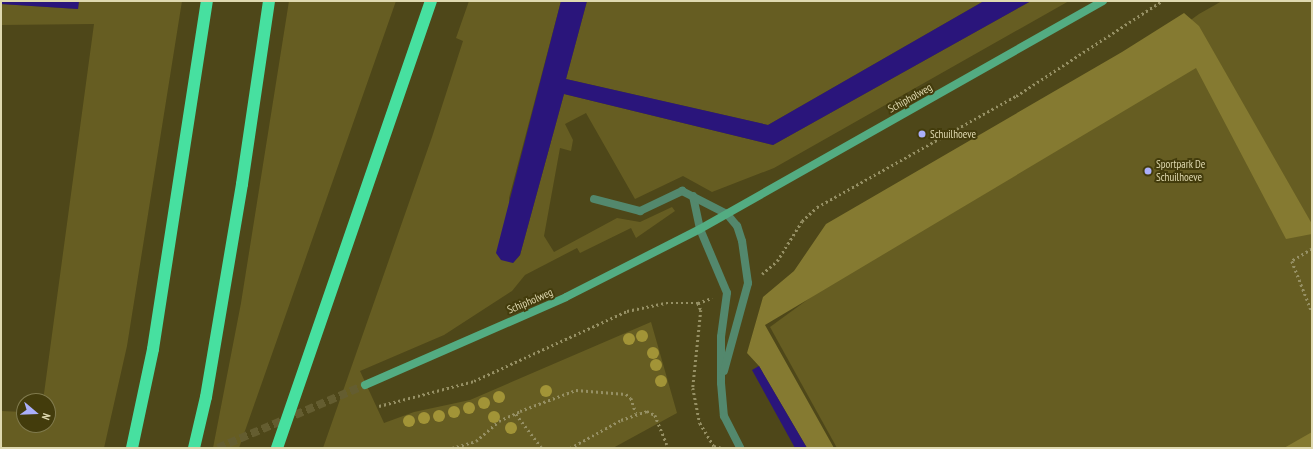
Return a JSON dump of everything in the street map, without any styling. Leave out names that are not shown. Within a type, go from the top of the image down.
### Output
[{"type":"highway","points":[[132,448],[153,349],[207,1]]},
{"type":"highway","points":[[194,448],[206,397],[242,184],[270,1]]},
{"type":"highway","points":[[277,448],[431,1]]},
{"type":"main road","name":"Schipholweg","points":[[365,385],[566,297],[700,229],[1103,1]]},
{"type":"street","points":[[594,199],[640,211],[682,191],[727,214],[737,226],[742,241],[748,283],[720,383]]},
{"type":"street","points":[[693,196],[700,229],[727,293],[721,337],[720,383],[724,416],[740,448]]},
{"type":"path","points":[[748,283],[777,261],[802,221],[817,207],[1016,96],[1162,1]]},
{"type":"path","points":[[1312,249],[1292,261],[1312,312]]},
{"type":"path","points":[[379,406],[474,381],[628,311],[666,303],[698,303],[727,293]]},
{"type":"path","points":[[698,303],[701,310],[694,388],[700,423],[714,446],[722,448]]},
{"type":"path","points":[[452,448],[476,441],[499,421],[576,390],[626,394],[631,398],[636,414]]},
{"type":"path","points":[[570,448],[636,414],[647,411],[655,415],[666,444]]},
{"type":"path","points":[[516,414],[534,434],[542,448]]},
{"type":"shaded area","points":[[1,1],[79,1],[78,9],[1,4]]},
{"type":"shaded area","points":[[79,1],[182,1],[127,346],[104,448],[1,448],[1,411],[16,412],[16,433],[56,433],[56,393],[44,393],[94,24],[1,25],[1,4],[78,9]]},
{"type":"shaded area","points":[[289,1],[396,1],[239,448],[213,448],[241,303]]},
{"type":"shaded area","points":[[469,1],[561,1],[509,198],[513,263],[520,255],[564,94],[773,145],[1031,1],[1069,1],[774,168],[712,192],[683,176],[635,199],[586,113],[565,124],[573,140],[571,151],[560,148],[544,236],[554,252],[617,218],[640,222],[672,207],[675,211],[636,238],[631,228],[580,253],[577,248],[525,275],[512,291],[444,335],[360,371],[384,423],[414,412],[470,400],[651,322],[677,413],[613,448],[323,448],[432,137],[463,41],[456,38]]},
{"type":"shaded area","points":[[561,1],[587,1],[566,79],[768,125],[984,1],[1031,1],[773,145],[564,94],[520,255],[513,263],[501,260],[496,253]]},
{"type":"shaded area","points":[[587,1],[984,1],[768,125],[566,79]]},
{"type":"shaded area","name":"Sportpark De Schuilhoeve","points":[[1222,1],[1312,1],[1312,448],[837,448],[770,327],[1199,14]]},
{"type":"shaded area","points":[[1184,13],[1199,26],[1312,224],[1312,234],[1286,239],[1196,68],[765,325],[834,448],[807,448],[759,366],[747,353],[763,297],[794,271],[826,224],[1122,52]]},
{"type":"shaded area","points":[[759,366],[807,448],[795,448],[752,370]]},
{"type":"shaded area","points":[[1312,432],[1312,448],[1284,448]]},
{"type":"tunnel","points":[[218,448],[365,385]]},
{"type":"place","name":"Schuilhoeve","points":[[922,134]]},
{"type":"place","name":"Sportpark De Schuilhoeve","points":[[1148,171]]}]
